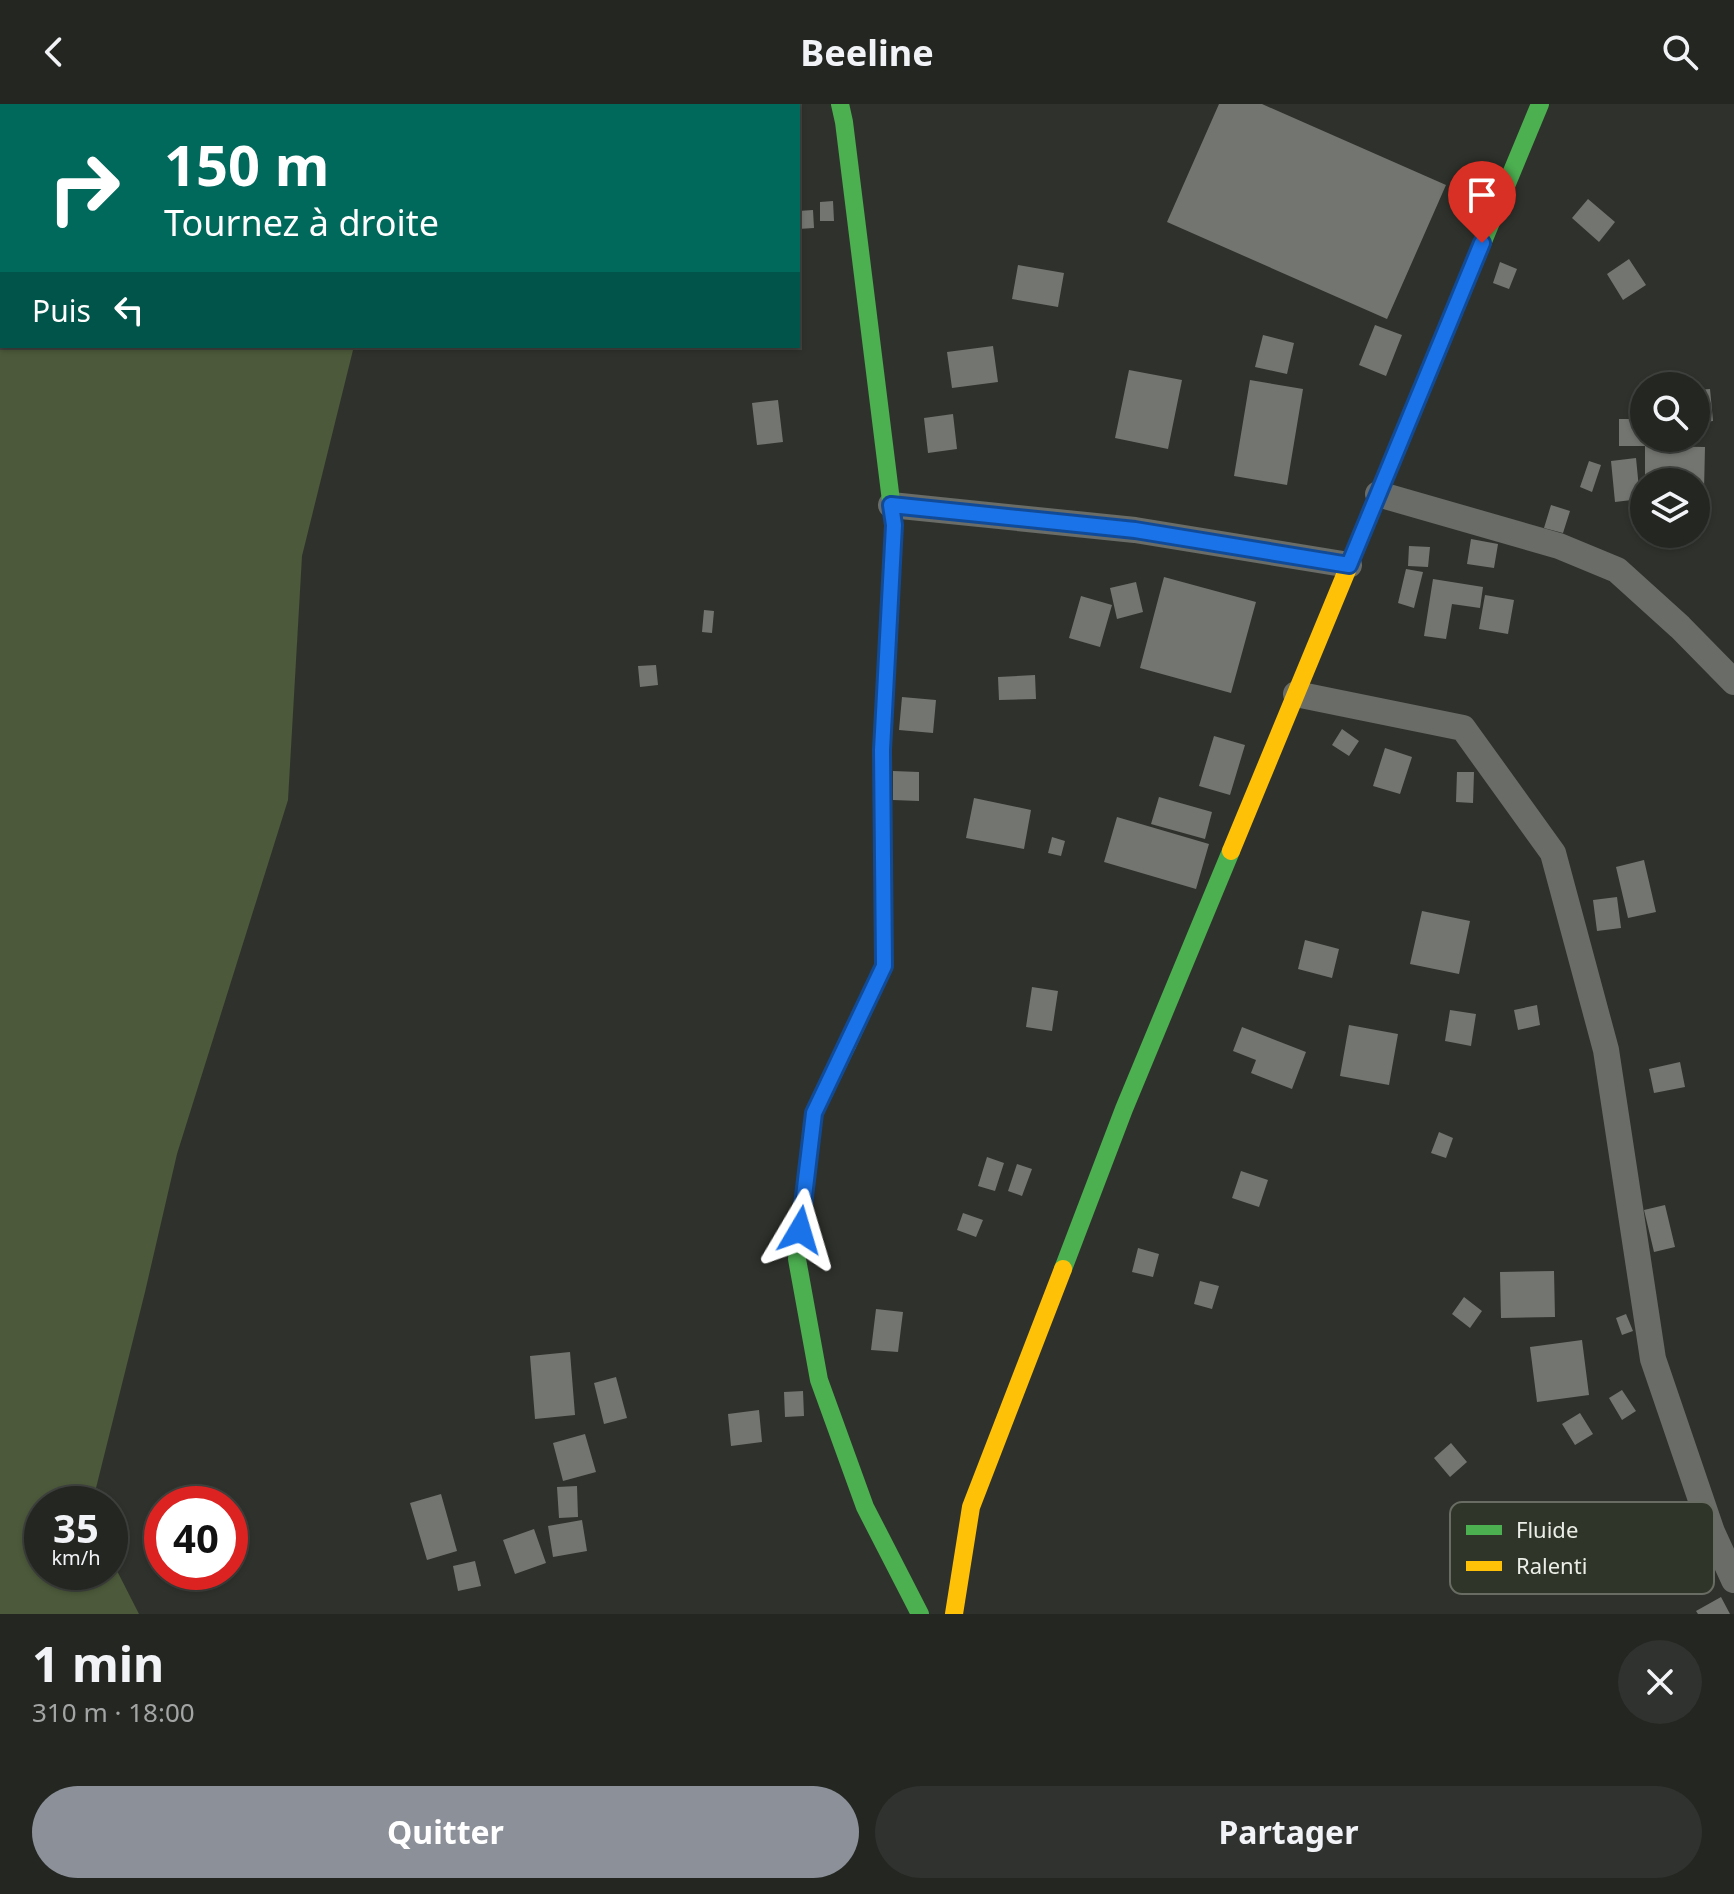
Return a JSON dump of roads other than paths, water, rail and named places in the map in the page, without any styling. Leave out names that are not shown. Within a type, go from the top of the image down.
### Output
[{"type":"street","points":[[840,104],[894,525],[882,750],[884,966],[814,1113],[797,1259],[819,1380],[865,1507],[920,1614]]},
{"type":"street","points":[[954,1614],[971,1507],[1124,1109],[1540,104]]},
{"type":"street","points":[[1378,494],[1559,546],[1617,570],[1734,682]]},
{"type":"street","points":[[891,505],[1135,530],[1349,565]]},
{"type":"street","points":[[1296,694],[1463,728],[1553,853],[1606,1050],[1653,1359],[1702,1502]]},
{"type":"street","points":[[1714,1536],[1734,1580]]}]
